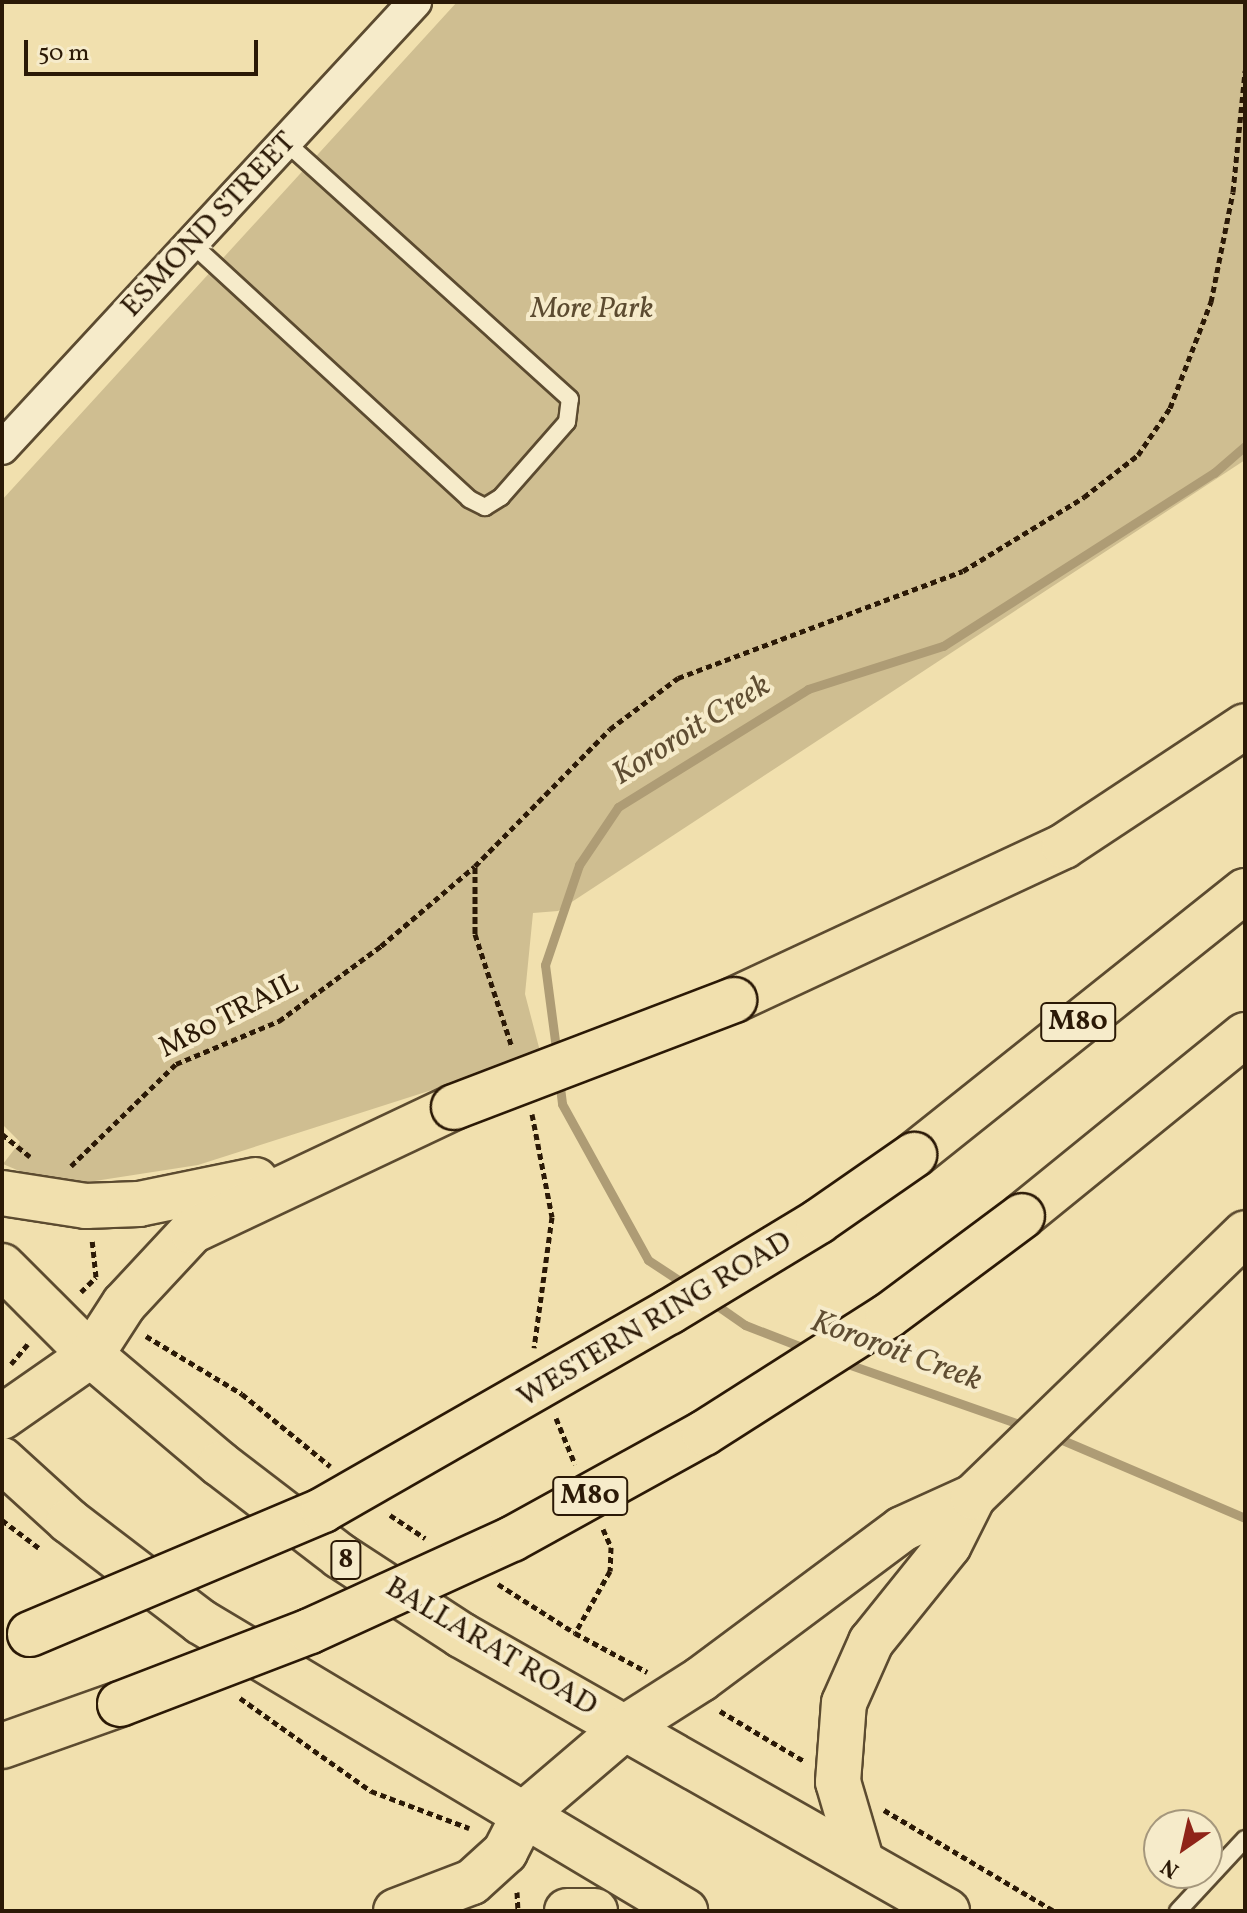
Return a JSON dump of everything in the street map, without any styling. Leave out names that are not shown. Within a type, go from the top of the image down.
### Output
[{"type":"highway","points":[[2,1417],[91,1355],[110,1290],[192,1231],[454,1107],[734,1000],[1064,846],[1245,726]]},
{"type":"highway","name":"WESTERN RING ROAD","points":[[16,1639],[323,1510],[506,1409],[751,1263],[914,1155],[1245,891]]},
{"type":"highway","name":"M80","points":[[2,1746],[310,1631],[512,1539],[717,1425],[888,1316],[1022,1216],[1245,1035]]},
{"type":"highway","points":[[2,1193],[86,1206],[139,1204],[224,1189],[354,1154]]},
{"type":"highway","points":[[861,1860],[838,1782],[844,1703],[871,1642],[949,1545],[973,1497],[1245,1233]]},
{"type":"highway","name":"BALLARAT ROAD","points":[[2,1266],[91,1355],[220,1464],[340,1556],[461,1635],[627,1726],[947,1911]]},
{"type":"highway","points":[[2,1460],[69,1521],[201,1622],[685,1911]]},
{"type":"highway","points":[[396,1911],[472,1882],[505,1852],[525,1813],[627,1726],[701,1679],[902,1529],[973,1497]]},
{"type":"highway","points":[[567,1911],[595,1911]]},
{"type":"street","name":"ESMOND STREET","points":[[2,448],[415,2]]},
{"type":"lane","points":[[191,243],[469,499],[485,507],[501,497],[567,422],[570,399],[286,142]]},
{"type":"lane","points":[[1178,1911],[1245,1839]]},
{"type":"path","name":"M80 TRAIL","points":[[71,1165],[107,1137],[158,1076],[176,1064],[279,1021],[381,946],[475,866],[610,729],[678,678],[963,571],[1084,497],[1138,455],[1177,394],[1211,302],[1233,192],[1245,71]]},
{"type":"path","points":[[2,1134],[35,1160]]},
{"type":"path","points":[[63,1167],[71,1165],[76,1178]]},
{"type":"path","points":[[91,1228],[110,1290],[146,1325],[141,1332],[242,1394],[339,1474]]},
{"type":"path","points":[[81,1292],[110,1290]]},
{"type":"path","points":[[387,1513],[427,1539]]},
{"type":"path","points":[[494,1582],[575,1633]]},
{"type":"green space","name":"More Park","points":[[457,2],[1245,2],[1245,460],[558,911],[533,913],[525,994],[541,1055],[198,1165],[69,1185],[38,1179],[3,1164],[20,1142],[2,1124],[2,500]]},
{"type":"waterway","name":"Kororoit Creek","points":[[557,1056],[545,965],[579,865],[618,807],[808,689],[943,646],[1214,473],[1245,446]]},
{"type":"waterway","name":"Kororoit Creek","points":[[559,1079],[562,1104],[648,1260],[686,1285]]},
{"type":"waterway","name":"Kororoit Creek","points":[[712,1302],[745,1325],[809,1350]]},
{"type":"waterway","name":"Kororoit Creek","points":[[842,1362],[1028,1427]]},
{"type":"waterway","name":"Kororoit Creek","points":[[1053,1436],[1245,1518]]}]
